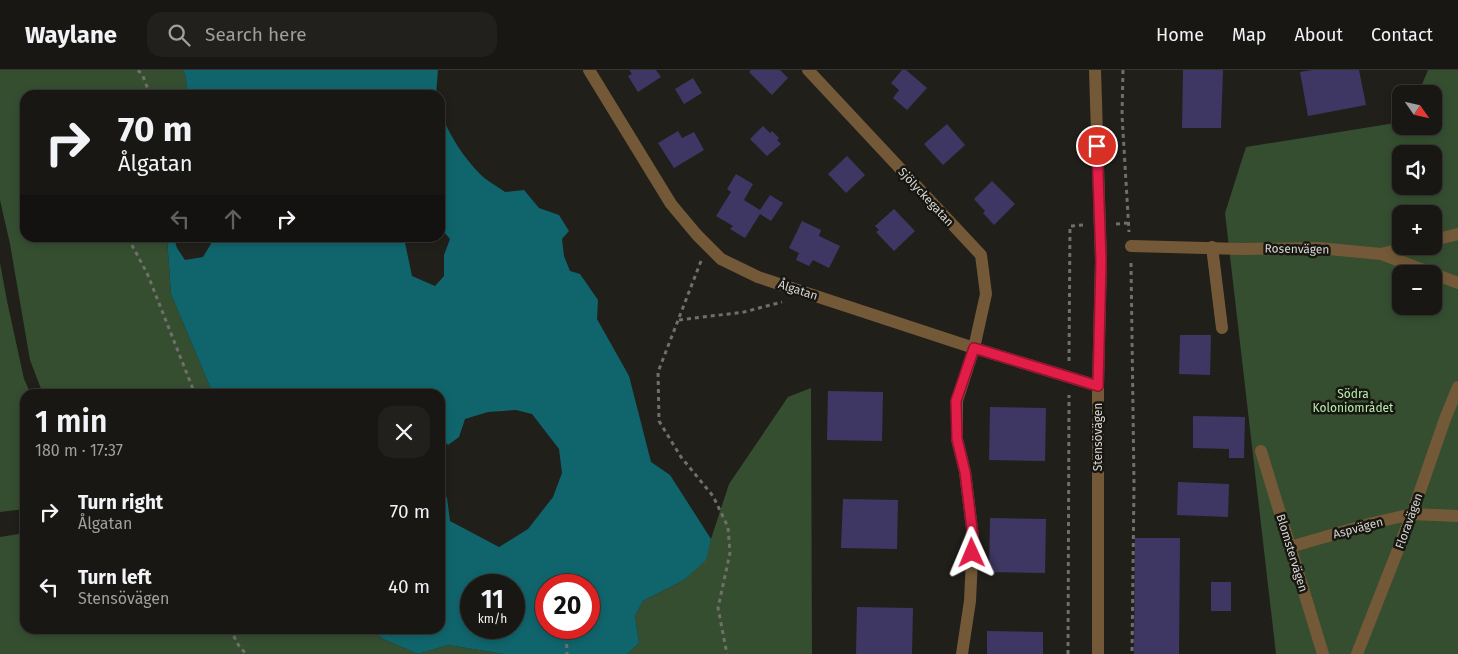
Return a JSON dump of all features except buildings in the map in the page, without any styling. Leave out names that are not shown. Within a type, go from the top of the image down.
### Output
[{"type":"street","name":"Ålgatan","points":[[589,70],[671,204],[707,246],[721,259],[758,277],[974,348],[1098,386]]},
{"type":"street","name":"Sjölyckegatan","points":[[808,70],[981,255],[986,294],[974,348]]},
{"type":"street","name":"Stensövägen","points":[[1095,70],[1100,224],[1098,654]]},
{"type":"street","points":[[1442,238],[1458,234]]},
{"type":"street","name":"Rosenvägen","points":[[1131,246],[1242,249],[1318,248],[1381,254],[1458,283]]},
{"type":"street","points":[[1212,247],[1222,328]]},
{"type":"street","points":[[1381,254],[1392,251]]},
{"type":"street","points":[[962,654],[970,601],[973,537],[965,472],[957,439],[956,401],[974,348]]},
{"type":"street","name":"Floravägen","points":[[1357,654],[1412,514],[1458,387]]},
{"type":"street","name":"Blomstervägen","points":[[1261,451],[1323,654]]},
{"type":"street","name":"Aspvägen","points":[[1290,547],[1412,514],[1458,516]]},
{"type":"path","points":[[138,70],[148,90]]},
{"type":"path","points":[[1123,70],[1122,115],[1131,246],[1134,484],[1132,654]]},
{"type":"path","points":[[1068,654],[1070,226],[1128,223]]},
{"type":"path","points":[[130,242],[147,273],[193,389]]},
{"type":"path","points":[[707,246],[658,372],[660,421],[680,457],[713,496],[728,527],[730,554],[718,608],[727,654]]},
{"type":"path","points":[[679,320],[744,312],[775,305],[804,292]]},
{"type":"path","points":[[233,634],[246,654]]},
{"type":"path","points":[[566,639],[567,654]]},
{"type":"green space","points":[[0,70],[183,70],[186,77],[187,90],[20,90],[20,242],[167,242],[171,294],[211,389],[41,389],[30,360],[10,244],[0,200]]},
{"type":"green space","name":"Södra Koloniområdet","points":[[1428,70],[1458,70],[1458,654],[1276,654],[1225,213],[1246,147],[1392,123],[1392,135],[1442,135],[1442,85],[1422,85]]},
{"type":"green space","points":[[0,263],[24,379],[29,389],[20,389],[20,510],[0,512]]},
{"type":"green space","points":[[811,388],[812,654],[627,654],[639,643],[635,616],[643,601],[684,580],[705,560],[729,484],[788,397]]},
{"type":"green space","points":[[20,534],[20,634],[377,634],[383,639],[418,654],[0,654],[0,537]]},
{"type":"green space","points":[[448,645],[504,654],[418,654]]},
{"type":"water","points":[[183,70],[438,70],[436,90],[187,90],[186,77]]},
{"type":"water","points":[[445,123],[468,160],[483,177],[505,192],[524,190],[539,208],[559,215],[569,231],[562,239],[564,256],[570,271],[580,274],[598,300],[597,319],[629,376],[651,462],[670,475],[711,539],[706,560],[684,580],[643,601],[635,616],[639,643],[627,654],[504,654],[448,645],[418,654],[383,639],[377,634],[445,634],[445,496],[447,498],[450,521],[499,547],[528,529],[553,497],[562,473],[559,449],[532,414],[516,410],[488,412],[465,419],[459,437],[448,445],[445,442],[445,389],[211,389],[171,294],[167,242],[175,242],[185,260],[203,257],[212,242],[405,242],[412,276],[435,286],[444,276],[444,255],[450,239],[445,233]]},
{"type":"route","points":[[972,553],[973,537],[965,472],[957,439],[956,401],[974,348],[1098,386],[1101,261],[1097,146]]}]
